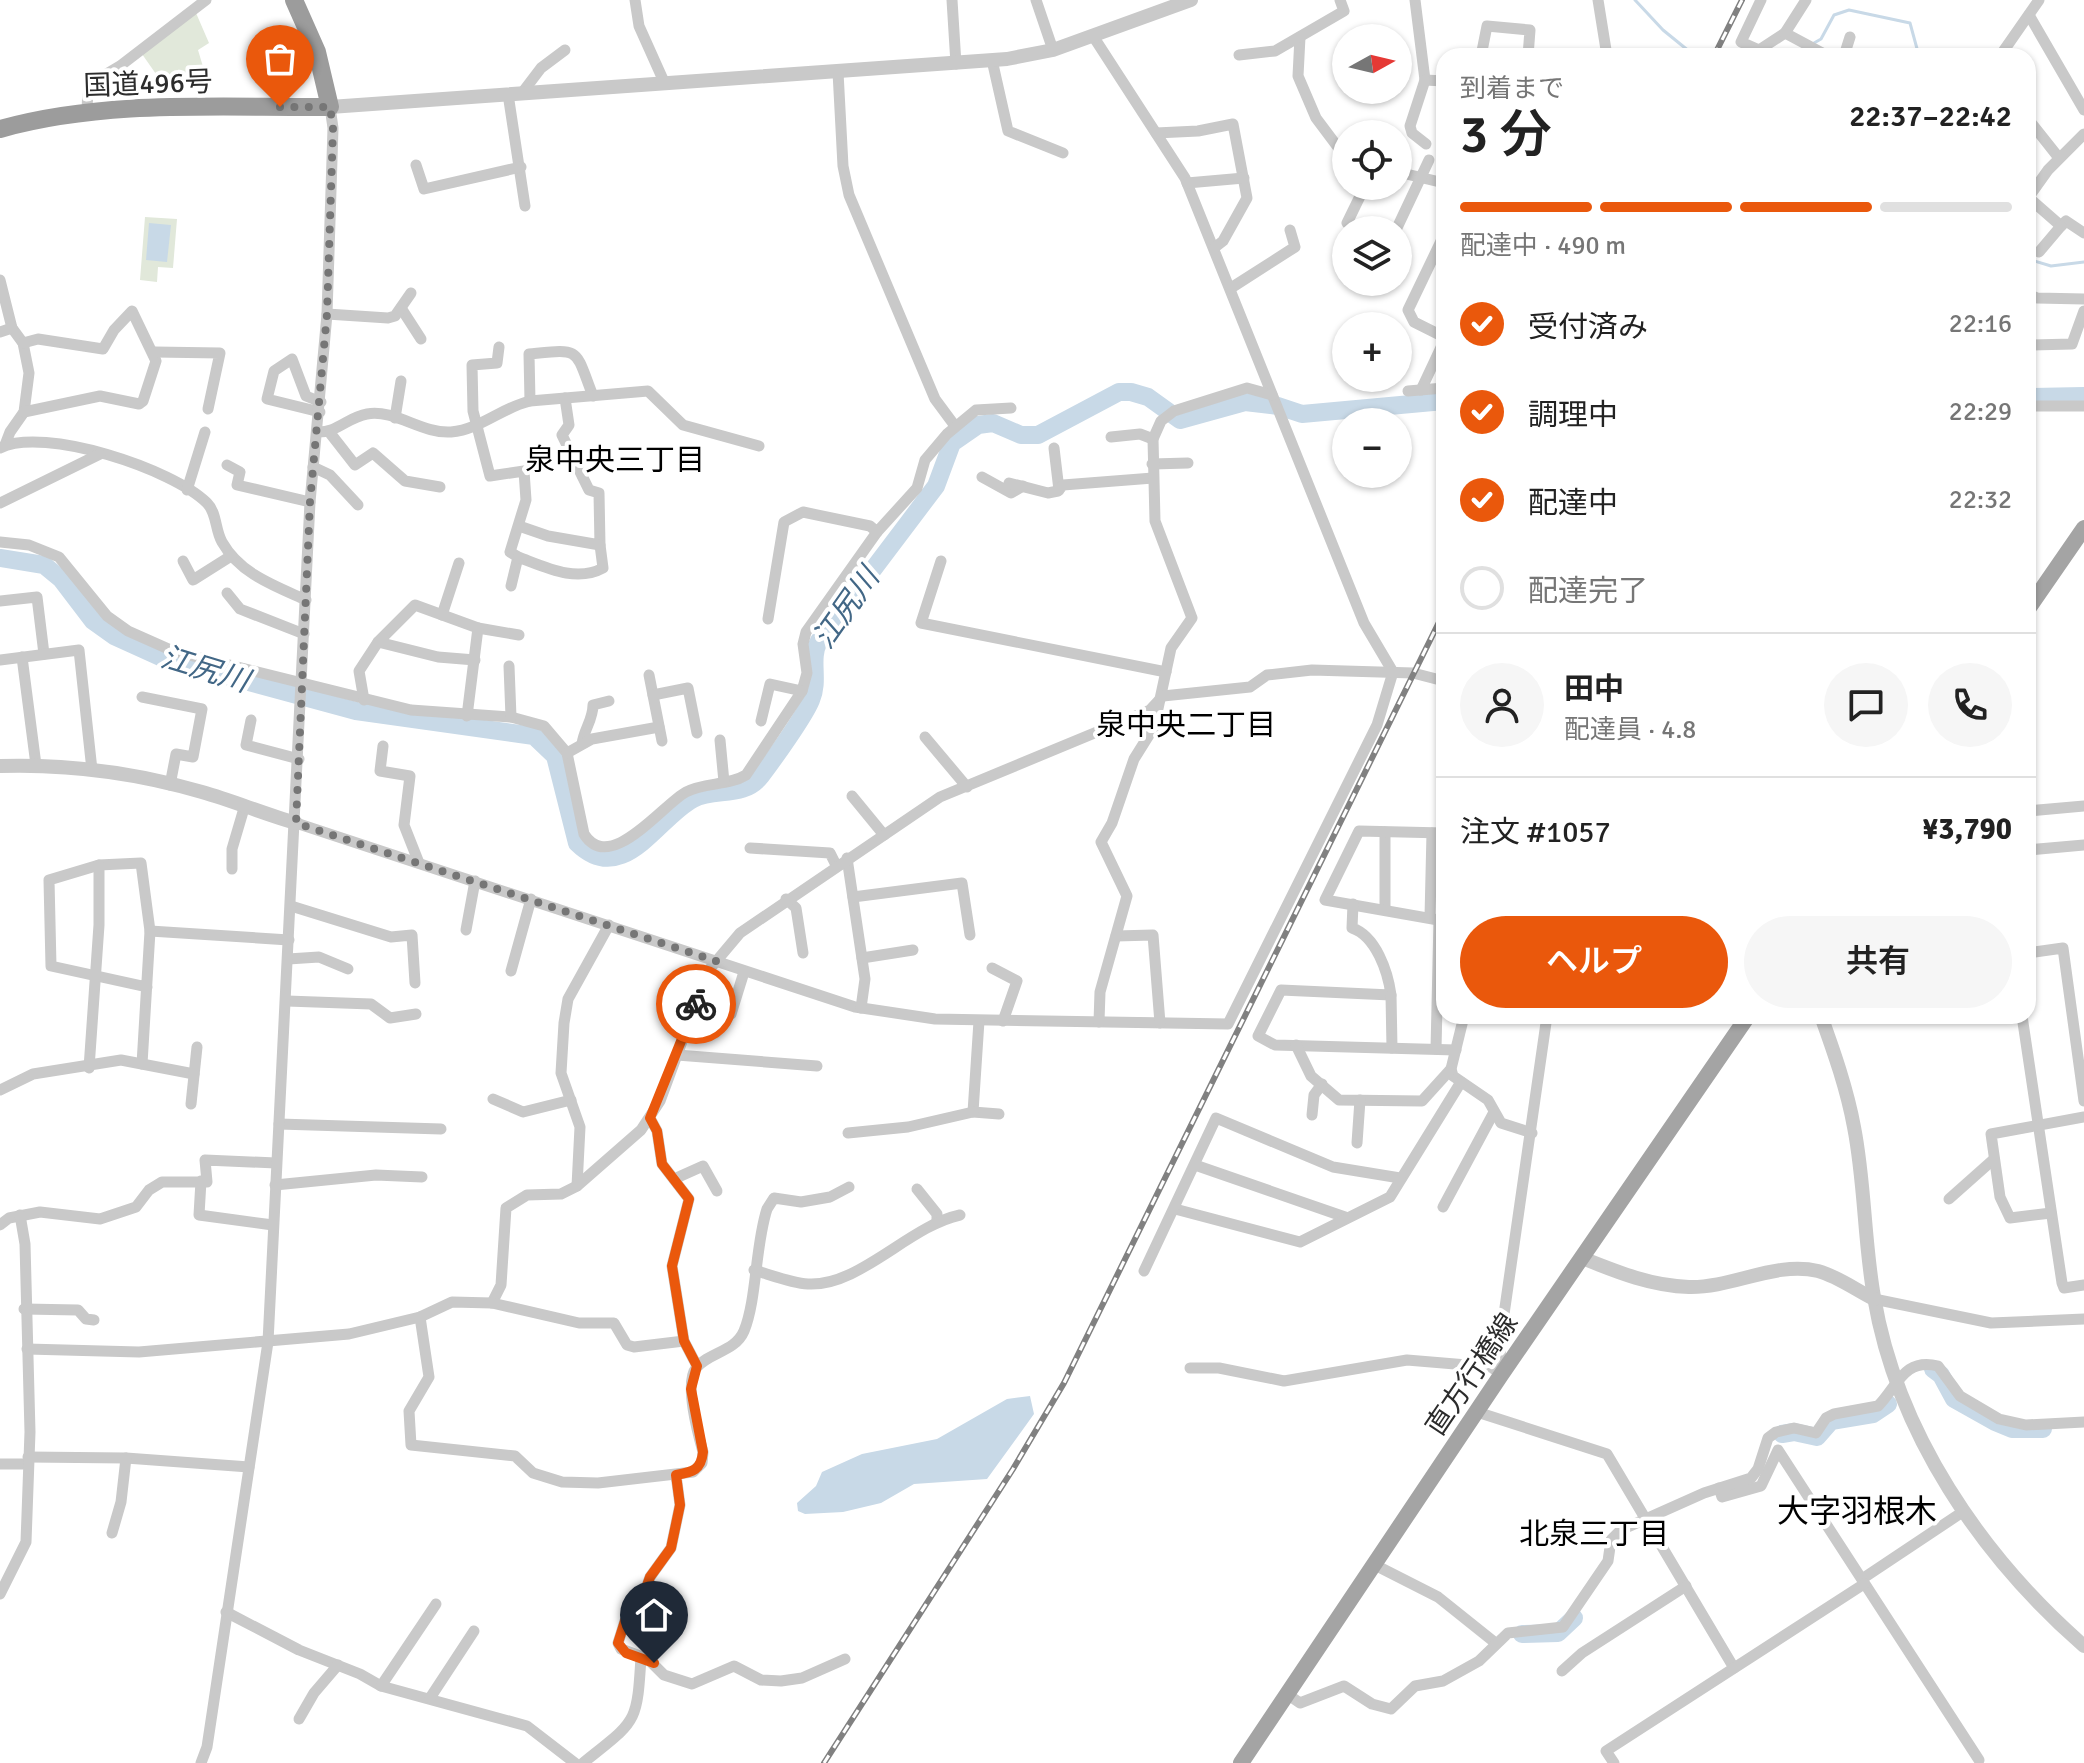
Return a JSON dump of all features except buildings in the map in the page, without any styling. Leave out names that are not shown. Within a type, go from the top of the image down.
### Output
[{"type":"highway","points":[[294,0],[317,52],[330,107]]},
{"type":"highway","name":"国道496号","points":[[0,129],[87,112],[330,107]]},
{"type":"main road","points":[[2036,597],[2084,528]]},
{"type":"main road","name":"直方行橋線","points":[[1241,1763],[1501,1375],[1743,1024]]},
{"type":"street","points":[[87,112],[88,85],[120,66],[206,0]]},
{"type":"street","points":[[635,0],[639,26],[665,84]]},
{"type":"street","points":[[952,0],[956,64]]},
{"type":"street","points":[[1036,0],[1053,50]]},
{"type":"street","points":[[201,1763],[207,1747],[268,1342],[310,502],[327,314],[333,128],[330,107],[992,60],[1053,50],[1166,4],[1191,0]]},
{"type":"street","points":[[1239,55],[1275,51],[1344,11],[1340,0]]},
{"type":"street","points":[[1415,0],[1425,80],[1410,126],[1412,133],[1426,144]]},
{"type":"street","points":[[1598,0],[1606,48]]},
{"type":"street","points":[[1754,48],[1741,42],[1761,0]]},
{"type":"street","points":[[2006,48],[2039,0]]},
{"type":"street","points":[[1762,48],[1785,33],[1802,1]]},
{"type":"street","points":[[2029,15],[2084,110]]},
{"type":"street","points":[[1483,48],[1487,26],[1530,30],[1529,48]]},
{"type":"street","points":[[1785,33],[1813,48]]},
{"type":"street","points":[[0,766],[36,765],[92,770],[170,785],[245,805],[744,972],[861,1008],[903,1017],[1228,1024],[1377,725],[1393,672],[1364,623],[1187,183],[1093,36]]},
{"type":"street","points":[[1300,37],[1298,76],[1316,118],[1332,139]]},
{"type":"street","points":[[1847,48],[1850,37]]},
{"type":"street","points":[[525,206],[515,94],[565,50]]},
{"type":"street","points":[[992,60],[1008,131],[1063,153]]},
{"type":"street","points":[[838,72],[843,166],[849,195],[930,388],[955,426]]},
{"type":"street","points":[[1425,80],[1436,81]]},
{"type":"street","points":[[1156,133],[1198,131],[1233,124],[1247,198],[1223,241],[1214,248]]},
{"type":"street","points":[[2036,129],[2059,158]]},
{"type":"street","points":[[2036,188],[2059,158],[2084,134]]},
{"type":"street","points":[[1403,216],[1429,160]]},
{"type":"street","points":[[416,165],[424,189],[521,167]]},
{"type":"street","points":[[1412,175],[1436,181]]},
{"type":"street","points":[[1187,183],[1244,178]]},
{"type":"street","points":[[2036,205],[2061,226]]},
{"type":"street","points":[[2039,252],[2066,221],[2084,233]]},
{"type":"street","points":[[1231,288],[1295,247],[1290,230]]},
{"type":"street","points":[[1436,252],[1408,310],[1414,322],[1436,334]]},
{"type":"street","points":[[0,280],[6,330],[23,343],[29,373],[24,412],[3,447]]},
{"type":"street","points":[[327,314],[388,318],[395,316],[411,293]]},
{"type":"street","points":[[2036,298],[2084,299]]},
{"type":"street","points":[[401,308],[421,339]]},
{"type":"street","points":[[23,343],[38,339],[103,349],[114,330],[132,311],[155,352],[156,361],[143,401],[139,404],[100,396],[24,412]]},
{"type":"street","points":[[2036,345],[2072,344],[2084,311]]},
{"type":"street","points":[[499,347],[497,363],[472,365],[475,427],[490,476],[524,471],[526,500],[510,552],[548,570],[593,573],[603,568],[599,493],[589,490],[562,435],[569,425],[565,398]]},
{"type":"street","points":[[530,401],[529,354],[570,350],[577,354],[593,396]]},
{"type":"street","points":[[155,352],[220,353],[208,409]]},
{"type":"street","points":[[1436,353],[1414,390],[1436,389]]},
{"type":"street","points":[[292,359],[306,396],[320,407],[267,399],[274,371],[292,359]]},
{"type":"street","points":[[395,418],[401,381]]},
{"type":"street","points":[[1099,1022],[1100,992],[1127,896],[1101,842],[1112,823],[1134,759],[1154,727],[1171,648],[1192,614],[1155,521],[1157,497],[1152,464],[1153,439],[1161,421],[1174,411],[1247,388],[1272,395]]},
{"type":"street","points":[[317,432],[330,433],[369,413],[447,432],[475,427],[512,405],[530,401],[648,391],[683,425],[759,446]]},
{"type":"street","points":[[2036,406],[2084,406]]},
{"type":"street","points":[[0,542],[29,545],[59,557],[107,616],[143,639],[173,651],[364,700],[467,716],[511,717],[544,726],[567,753],[584,834],[593,842],[612,846],[625,842],[685,792],[746,775],[802,691],[807,673],[803,644],[806,632],[877,532],[917,488],[931,451],[976,410],[1011,408]]},
{"type":"street","points":[[187,490],[205,432]]},
{"type":"street","points":[[330,433],[355,465],[373,453],[405,481],[440,487]]},
{"type":"street","points":[[1111,437],[1140,434],[1153,439]]},
{"type":"street","points":[[3,447],[56,442],[163,473],[212,509],[220,539],[231,556],[256,578],[306,600]]},
{"type":"street","points":[[1054,448],[1059,490]]},
{"type":"street","points":[[0,503],[100,454]]},
{"type":"street","points":[[1152,464],[1188,463]]},
{"type":"street","points":[[227,465],[240,472],[237,485],[310,502]]},
{"type":"street","points":[[313,467],[330,475],[358,505]]},
{"type":"street","points":[[982,477],[1011,493],[1023,486]]},
{"type":"street","points":[[1009,483],[1048,493],[1059,490],[1063,485],[1153,478]]},
{"type":"street","points":[[768,619],[784,522],[803,512],[870,526],[877,532]]},
{"type":"street","points":[[519,526],[548,536],[600,545]]},
{"type":"street","points":[[183,561],[193,580],[231,556]]},
{"type":"street","points":[[511,586],[518,557]]},
{"type":"street","points":[[941,561],[921,623],[1166,672]]},
{"type":"street","points":[[442,615],[459,563]]},
{"type":"street","points":[[227,593],[240,609],[304,634]]},
{"type":"street","points":[[0,601],[37,597],[44,654]]},
{"type":"street","points":[[364,700],[359,671],[378,642],[415,605],[478,628],[519,635]]},
{"type":"street","points":[[467,716],[478,628]]},
{"type":"street","points":[[378,642],[438,657],[475,660]]},
{"type":"street","points":[[0,660],[79,650],[92,770]]},
{"type":"street","points":[[22,657],[36,765]]},
{"type":"street","points":[[509,666],[511,717]]},
{"type":"street","points":[[492,1303],[501,1285],[506,1208],[527,1195],[561,1194],[577,1186],[650,1118],[708,971],[740,933],[836,865],[940,797],[1150,710],[1163,696],[1250,687],[1267,675],[1312,670],[1393,672],[1436,680]]},
{"type":"street","points":[[649,675],[662,741]]},
{"type":"street","points":[[761,721],[770,684],[802,691]]},
{"type":"street","points":[[653,695],[688,688],[697,733]]},
{"type":"street","points":[[142,697],[202,709],[193,757],[176,754],[170,785]]},
{"type":"street","points":[[582,744],[583,731],[593,717],[593,705],[609,701]]},
{"type":"street","points":[[251,720],[246,745],[299,759]]},
{"type":"street","points":[[567,753],[582,744],[659,727]]},
{"type":"street","points":[[925,737],[967,787]]},
{"type":"street","points":[[720,740],[724,782]]},
{"type":"street","points":[[383,746],[380,771],[410,776],[404,825],[419,863]]},
{"type":"street","points":[[852,796],[884,835]]},
{"type":"street","points":[[232,869],[232,849],[245,805]]},
{"type":"street","points":[[2036,810],[2084,806]]},
{"type":"street","points":[[1436,833],[1359,831],[1325,900],[1436,919]]},
{"type":"street","points":[[1385,832],[1385,910]]},
{"type":"street","points":[[2036,849],[2084,845]]},
{"type":"street","points":[[750,848],[830,853],[836,865]]},
{"type":"street","points":[[847,858],[865,979],[861,1008]]},
{"type":"street","points":[[142,1064],[147,987],[150,931],[141,863],[99,865],[49,880],[51,966],[147,987]]},
{"type":"street","points":[[89,1068],[99,865]]},
{"type":"street","points":[[466,930],[475,881]]},
{"type":"street","points":[[853,897],[962,883],[970,935]]},
{"type":"street","points":[[511,971],[531,899]]},
{"type":"street","points":[[786,899],[796,908],[803,953]]},
{"type":"street","points":[[1353,904],[1352,928],[1363,932],[1388,972],[1392,1048]]},
{"type":"street","points":[[291,906],[391,937],[412,935],[415,983]]},
{"type":"street","points":[[577,1186],[580,1127],[561,1073],[565,1010],[609,925]]},
{"type":"street","points":[[150,931],[289,940]]},
{"type":"street","points":[[1116,936],[1153,935],[1160,1023]]},
{"type":"street","points":[[2036,952],[2063,948],[2084,1101]]},
{"type":"street","points":[[862,958],[913,950]]},
{"type":"street","points":[[288,959],[319,957],[348,969]]},
{"type":"street","points":[[992,968],[1017,981],[1003,1021]]},
{"type":"street","points":[[731,1014],[744,972]]},
{"type":"street","points":[[1391,995],[1281,990],[1258,1036],[1275,1045],[1456,1050]]},
{"type":"street","points":[[287,1001],[371,1004],[390,1018],[416,1014]]},
{"type":"street","points":[[973,1112],[979,1021]]},
{"type":"street","points":[[1436,1024],[1436,1049]]},
{"type":"street","points":[[1296,1045],[1311,1076],[1339,1100],[1422,1101],[1451,1069],[1462,1024]]},
{"type":"street","points":[[1501,1375],[1500,1342],[1546,1024]]},
{"type":"street","points":[[1823,1024],[1855,1128],[1874,1299],[1897,1380],[1922,1439],[1964,1511],[2025,1590],[2084,1646]]},
{"type":"street","points":[[2023,1024],[2062,1283],[2064,1288],[2084,1285]]},
{"type":"street","points":[[191,1104],[197,1047]]},
{"type":"street","points":[[677,1055],[817,1066]]},
{"type":"street","points":[[0,1090],[33,1074],[89,1068],[121,1060],[194,1074]]},
{"type":"street","points":[[1451,1069],[1461,1082],[1479,1091],[1501,1123],[1532,1133]]},
{"type":"street","points":[[1175,1209],[1300,1242],[1390,1197],[1461,1082]]},
{"type":"street","points":[[1312,1115],[1314,1095],[1322,1084]]},
{"type":"street","points":[[493,1099],[523,1112],[571,1100]]},
{"type":"street","points":[[1357,1143],[1360,1100]]},
{"type":"street","points":[[848,1133],[908,1127],[973,1112],[999,1114]]},
{"type":"street","points":[[1443,1207],[1494,1112]]},
{"type":"street","points":[[2051,1213],[2010,1218],[2000,1197],[1991,1134],[2084,1117]]},
{"type":"street","points":[[420,1317],[429,1377],[409,1411],[411,1445],[515,1456],[533,1473],[562,1482],[622,1482],[693,1472],[702,1463],[691,1389],[697,1366],[684,1341],[672,1266],[690,1204],[688,1195],[662,1164],[657,1131],[650,1118]]},
{"type":"street","points":[[1144,1271],[1216,1118],[1333,1167],[1400,1178]]},
{"type":"street","points":[[279,1124],[441,1129]]},
{"type":"street","points":[[1949,1199],[1994,1159]]},
{"type":"street","points":[[0,1225],[20,1215],[40,1212],[100,1219],[136,1207],[149,1190],[162,1182],[207,1182],[205,1160],[276,1163]]},
{"type":"street","points":[[1195,1165],[1345,1217]]},
{"type":"street","points":[[674,1179],[703,1166],[717,1191]]},
{"type":"street","points":[[275,1185],[376,1175],[422,1177]]},
{"type":"street","points":[[201,1181],[199,1215],[273,1225]]},
{"type":"street","points":[[697,1366],[726,1350],[743,1332],[762,1223],[772,1200],[779,1198],[801,1202],[830,1197],[849,1187]]},
{"type":"street","points":[[917,1189],[937,1214],[937,1220]]},
{"type":"street","points":[[0,1594],[26,1542],[27,1349],[25,1244],[20,1215]]},
{"type":"street","points":[[754,1270],[806,1284],[840,1279],[937,1220],[960,1215]]},
{"type":"street","points":[[1582,1258],[1635,1278],[1693,1287],[1788,1269],[1806,1269],[1823,1272],[1874,1299],[1991,1323],[2084,1319]]},
{"type":"street","points":[[27,1349],[139,1352],[366,1332],[420,1317],[452,1302],[492,1303],[579,1323],[614,1323],[627,1345],[634,1347],[684,1341]]},
{"type":"street","points":[[24,1309],[78,1310],[86,1319],[94,1320]]},
{"type":"street","points":[[1190,1368],[1219,1368],[1284,1381],[1407,1360],[1491,1367],[1501,1375]]},
{"type":"street","points":[[1287,1694],[1300,1703],[1344,1686],[1372,1704],[1391,1709],[1415,1686],[1448,1679],[1479,1661],[1508,1633],[1563,1627],[1608,1561],[1614,1536],[1647,1518],[1755,1475],[1763,1448],[1776,1432],[1794,1428],[1816,1433],[1826,1418],[1834,1414],[1878,1406],[1903,1371],[1931,1364],[1944,1371],[1960,1396],[1999,1419],[2026,1425],[2084,1422]]},
{"type":"street","points":[[1477,1412],[1607,1454],[1734,1668]]},
{"type":"street","points":[[1719,1488],[1722,1497],[1761,1486],[1778,1450],[1980,1762]]},
{"type":"street","points":[[0,1464],[27,1460],[126,1458],[249,1467]]},
{"type":"street","points":[[112,1533],[121,1502],[126,1458]]},
{"type":"street","points":[[676,1475],[680,1505],[671,1548],[650,1577],[642,1600],[625,1621],[618,1643],[626,1653],[654,1663],[664,1675],[692,1684],[734,1666],[761,1680],[794,1680],[845,1659]]},
{"type":"street","points":[[1614,1763],[1606,1751],[1863,1582],[1964,1511]]},
{"type":"street","points":[[1373,1564],[1438,1597],[1493,1641]]},
{"type":"street","points":[[1562,1671],[1582,1653],[1686,1586]]},
{"type":"street","points":[[381,1686],[436,1604]]},
{"type":"street","points":[[226,1612],[299,1650],[381,1686],[527,1726],[575,1763]]},
{"type":"street","points":[[430,1698],[474,1631]]},
{"type":"street","points":[[583,1763],[632,1720],[638,1703],[641,1657]]},
{"type":"street","points":[[299,1719],[314,1693],[338,1665]]},
{"type":"shaded area","points":[[196,13],[209,43],[198,50],[204,70],[168,76],[156,74],[142,54]]},
{"type":"shaded area","points":[[145,217],[177,219],[173,268],[158,267],[157,282],[140,280]]},
{"type":"water","points":[[149,223],[171,225],[167,262],[146,260]]},
{"type":"water","points":[[1030,1396],[1034,1414],[987,1479],[914,1484],[881,1503],[843,1512],[805,1514],[798,1511],[797,1503],[816,1486],[822,1472],[862,1454],[937,1439],[1007,1399]]},
{"type":"waterway","points":[[1635,0],[1685,48]]},
{"type":"waterway","points":[[1814,43],[1821,39],[1834,15],[1849,10],[1910,23],[1917,48]]},
{"type":"waterway","points":[[2036,261],[2051,266],[2084,262]]},
{"type":"waterway","name":"江尻川","points":[[0,558],[44,565],[61,579],[93,621],[114,636],[167,660],[356,711],[534,736],[555,756],[577,843],[594,855],[609,858],[639,845],[693,799],[746,788],[761,776],[811,700],[819,641],[936,486],[952,443],[978,425],[993,423],[1021,435],[1038,435],[1119,392],[1148,397],[1180,420],[1245,402],[1278,406],[1302,414],[1436,402]]},
{"type":"waterway","name":"江尻川","points":[[2036,397],[2084,396]]},
{"type":"waterway","points":[[1933,1369],[1941,1375],[1954,1399],[1995,1422],[2012,1429],[2043,1429]]},
{"type":"waterway","points":[[1782,1434],[1794,1432],[1817,1437],[1831,1421],[1873,1414],[1888,1404]]},
{"type":"waterway","points":[[1522,1634],[1558,1633],[1574,1618]]},
{"type":"railway","points":[[1718,48],[1742,0]]},
{"type":"railway","points":[[824,1763],[1013,1469],[1064,1383],[1436,628]]},
{"type":"way so far","points":[[280,107],[330,107],[333,128],[327,314],[310,502],[296,823],[716,961],[708,971],[696,1004]]},
{"type":"district","name":"泉中央三丁目","points":[[615,460]]},
{"type":"district","name":"泉中央二丁目","points":[[1186,725]]},
{"type":"district","name":"大字羽根木","points":[[1857,1511]]},
{"type":"district","name":"北泉三丁目","points":[[1594,1534]]},
{"type":"route","points":[[654,1663],[626,1653],[618,1643],[625,1621],[642,1600],[650,1577],[671,1548],[680,1505],[676,1475],[698,1468],[703,1452],[691,1389],[697,1366],[687,1353],[684,1341],[672,1266],[690,1204],[688,1195],[662,1164],[655,1123],[650,1118],[660,1101],[696,1004]]}]
